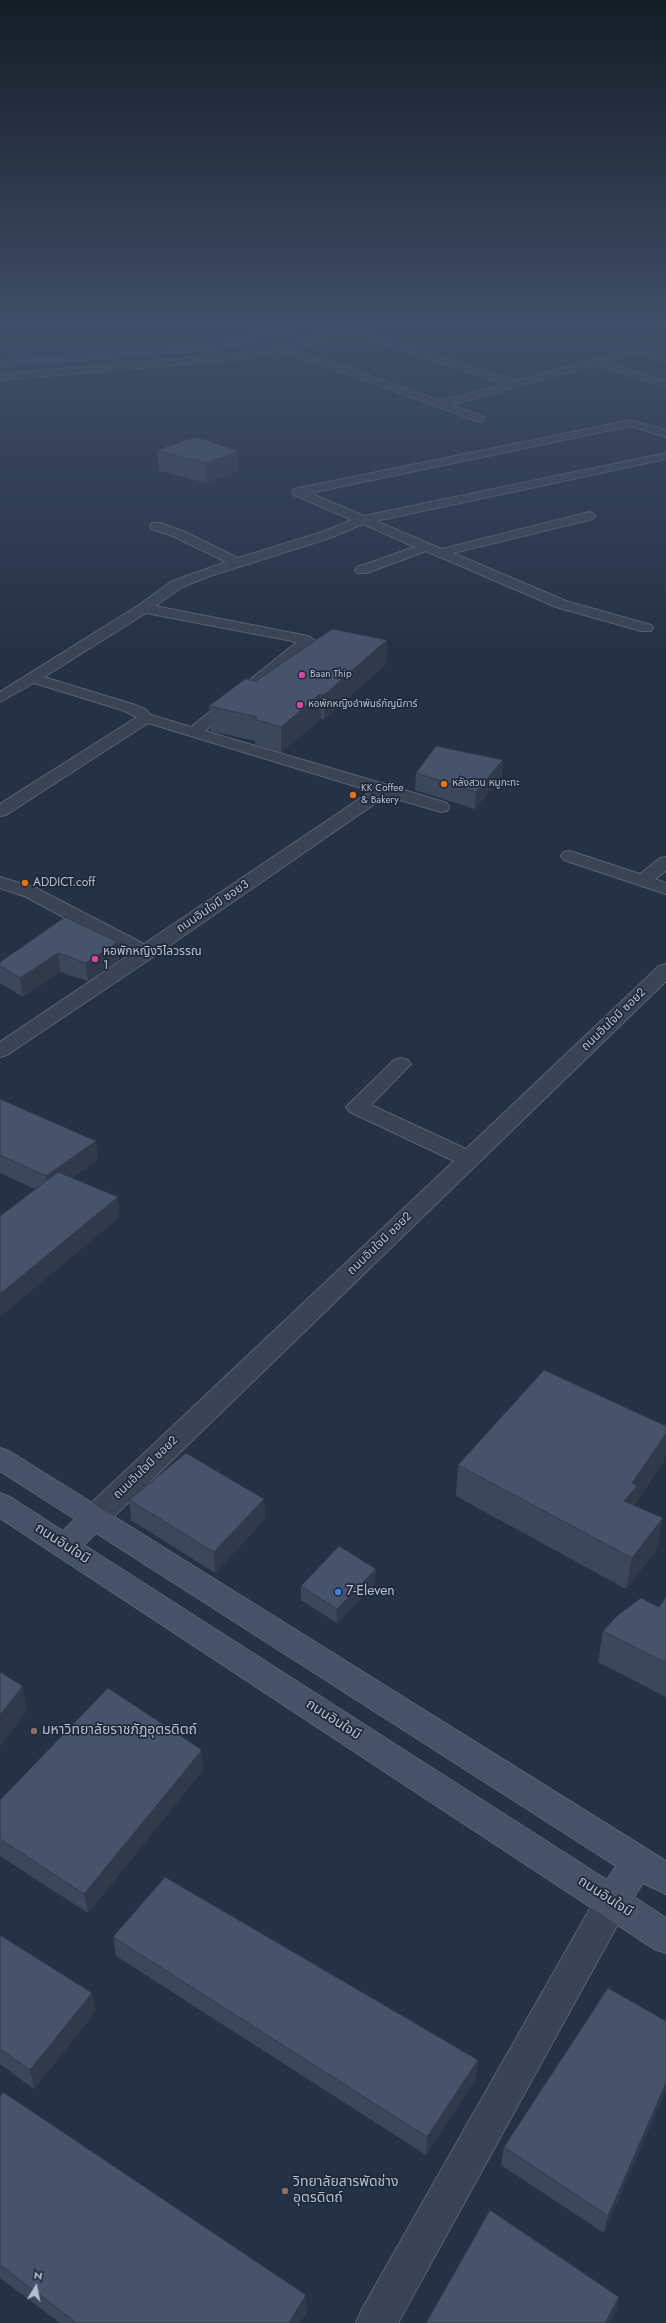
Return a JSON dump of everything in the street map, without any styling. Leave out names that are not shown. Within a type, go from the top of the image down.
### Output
[{"type":"main road","points":[[0,1458],[666,1879]]},
{"type":"main road","name":"ถนนอินใจมี","points":[[0,1504],[666,1937]]},
{"type":"main road","points":[[65,1546],[94,1518]]},
{"type":"main road","points":[[612,1902],[638,1861]]},
{"type":"street","points":[[566,436],[298,492],[426,547],[443,552],[561,604],[646,628]]},
{"type":"street","points":[[0,698],[144,608],[177,584],[236,563],[326,536],[362,520],[666,456]]},
{"type":"street","points":[[443,552],[589,516]]},
{"type":"street","points":[[156,526],[179,534],[236,563]]},
{"type":"street","points":[[362,570],[426,547]]},
{"type":"street","points":[[144,608],[308,640],[194,732]]},
{"type":"street","points":[[32,678],[127,707],[140,712],[146,718],[441,807]]},
{"type":"street","points":[[0,811],[146,718]]},
{"type":"street","name":"ถนนอินใจมี ซอย3","points":[[3,1045],[146,953],[385,789]]},
{"type":"street","points":[[570,856],[666,889]]},
{"type":"street","points":[[642,881],[666,862]]},
{"type":"street","points":[[0,882],[30,892],[146,953]]},
{"type":"street","name":"ถนนอินใจมี ซอย2","points":[[94,1518],[666,970]]},
{"type":"street","points":[[401,1064],[357,1107],[468,1159]]},
{"type":"street","points":[[376,2323],[612,1902]]},
{"type":"building","points":[[196,437],[239,451],[206,463],[157,450]]},
{"type":"building","points":[[332,629],[387,640],[324,695],[320,694],[281,727],[254,719],[257,717],[209,706],[245,679],[256,681]]},
{"type":"building","points":[[436,746],[503,760],[476,792],[416,773]]},
{"type":"building","points":[[65,917],[118,942],[86,963],[58,953],[20,978],[0,966],[0,962]]},
{"type":"building","points":[[0,1099],[96,1141],[46,1176],[0,1155]]},
{"type":"building","points":[[58,1172],[118,1197],[0,1294],[0,1216]]},
{"type":"building","points":[[544,1370],[666,1426],[666,1434],[632,1483],[637,1486],[624,1501],[663,1518],[632,1558],[458,1465]]},
{"type":"building","points":[[186,1453],[264,1499],[214,1552],[129,1500]]},
{"type":"building","points":[[339,1546],[376,1569],[337,1609],[301,1586]]},
{"type":"building","points":[[666,1597],[666,1663],[603,1631],[618,1615],[641,1598],[659,1607]]},
{"type":"building","points":[[0,1672],[23,1686],[0,1715]]},
{"type":"building","points":[[108,1688],[202,1750],[84,1894],[0,1839],[0,1800]]},
{"type":"building","points":[[165,1877],[478,2060],[427,2137],[113,1937]]},
{"type":"building","points":[[0,1935],[92,1993],[30,2070],[0,2049]]},
{"type":"building","points":[[608,1988],[666,2021],[666,2083],[608,2216],[504,2147]]},
{"type":"building","points":[[3,2092],[306,2295],[289,2323],[77,2323],[0,2265],[0,2097]]},
{"type":"building","points":[[490,2210],[619,2297],[605,2323],[426,2323]]},
{"type":"place","name":"Baan Thip","points":[[302,675]]},
{"type":"place","name":"หอพักหญิงอำพันธ์กัญนิการ์","points":[[300,705]]},
{"type":"place","name":"หลังสวน หมูกะทะ","points":[[444,784]]},
{"type":"place","name":"KK Coffee & Bakery","points":[[353,795]]},
{"type":"place","name":"ADDICT.coff","points":[[25,883]]},
{"type":"place","name":"หอพักหญิงวิไลวรรณ 1","points":[[95,959]]},
{"type":"place","name":"7-Eleven","points":[[338,1592]]},
{"type":"place","name":"มหาวิทยาลัยราชภัฏอุตรดิตถ์","points":[[34,1731]]},
{"type":"place","name":"วิทยาลัยสารพัดช่าง อุตรดิตถ์","points":[[285,2191]]}]
